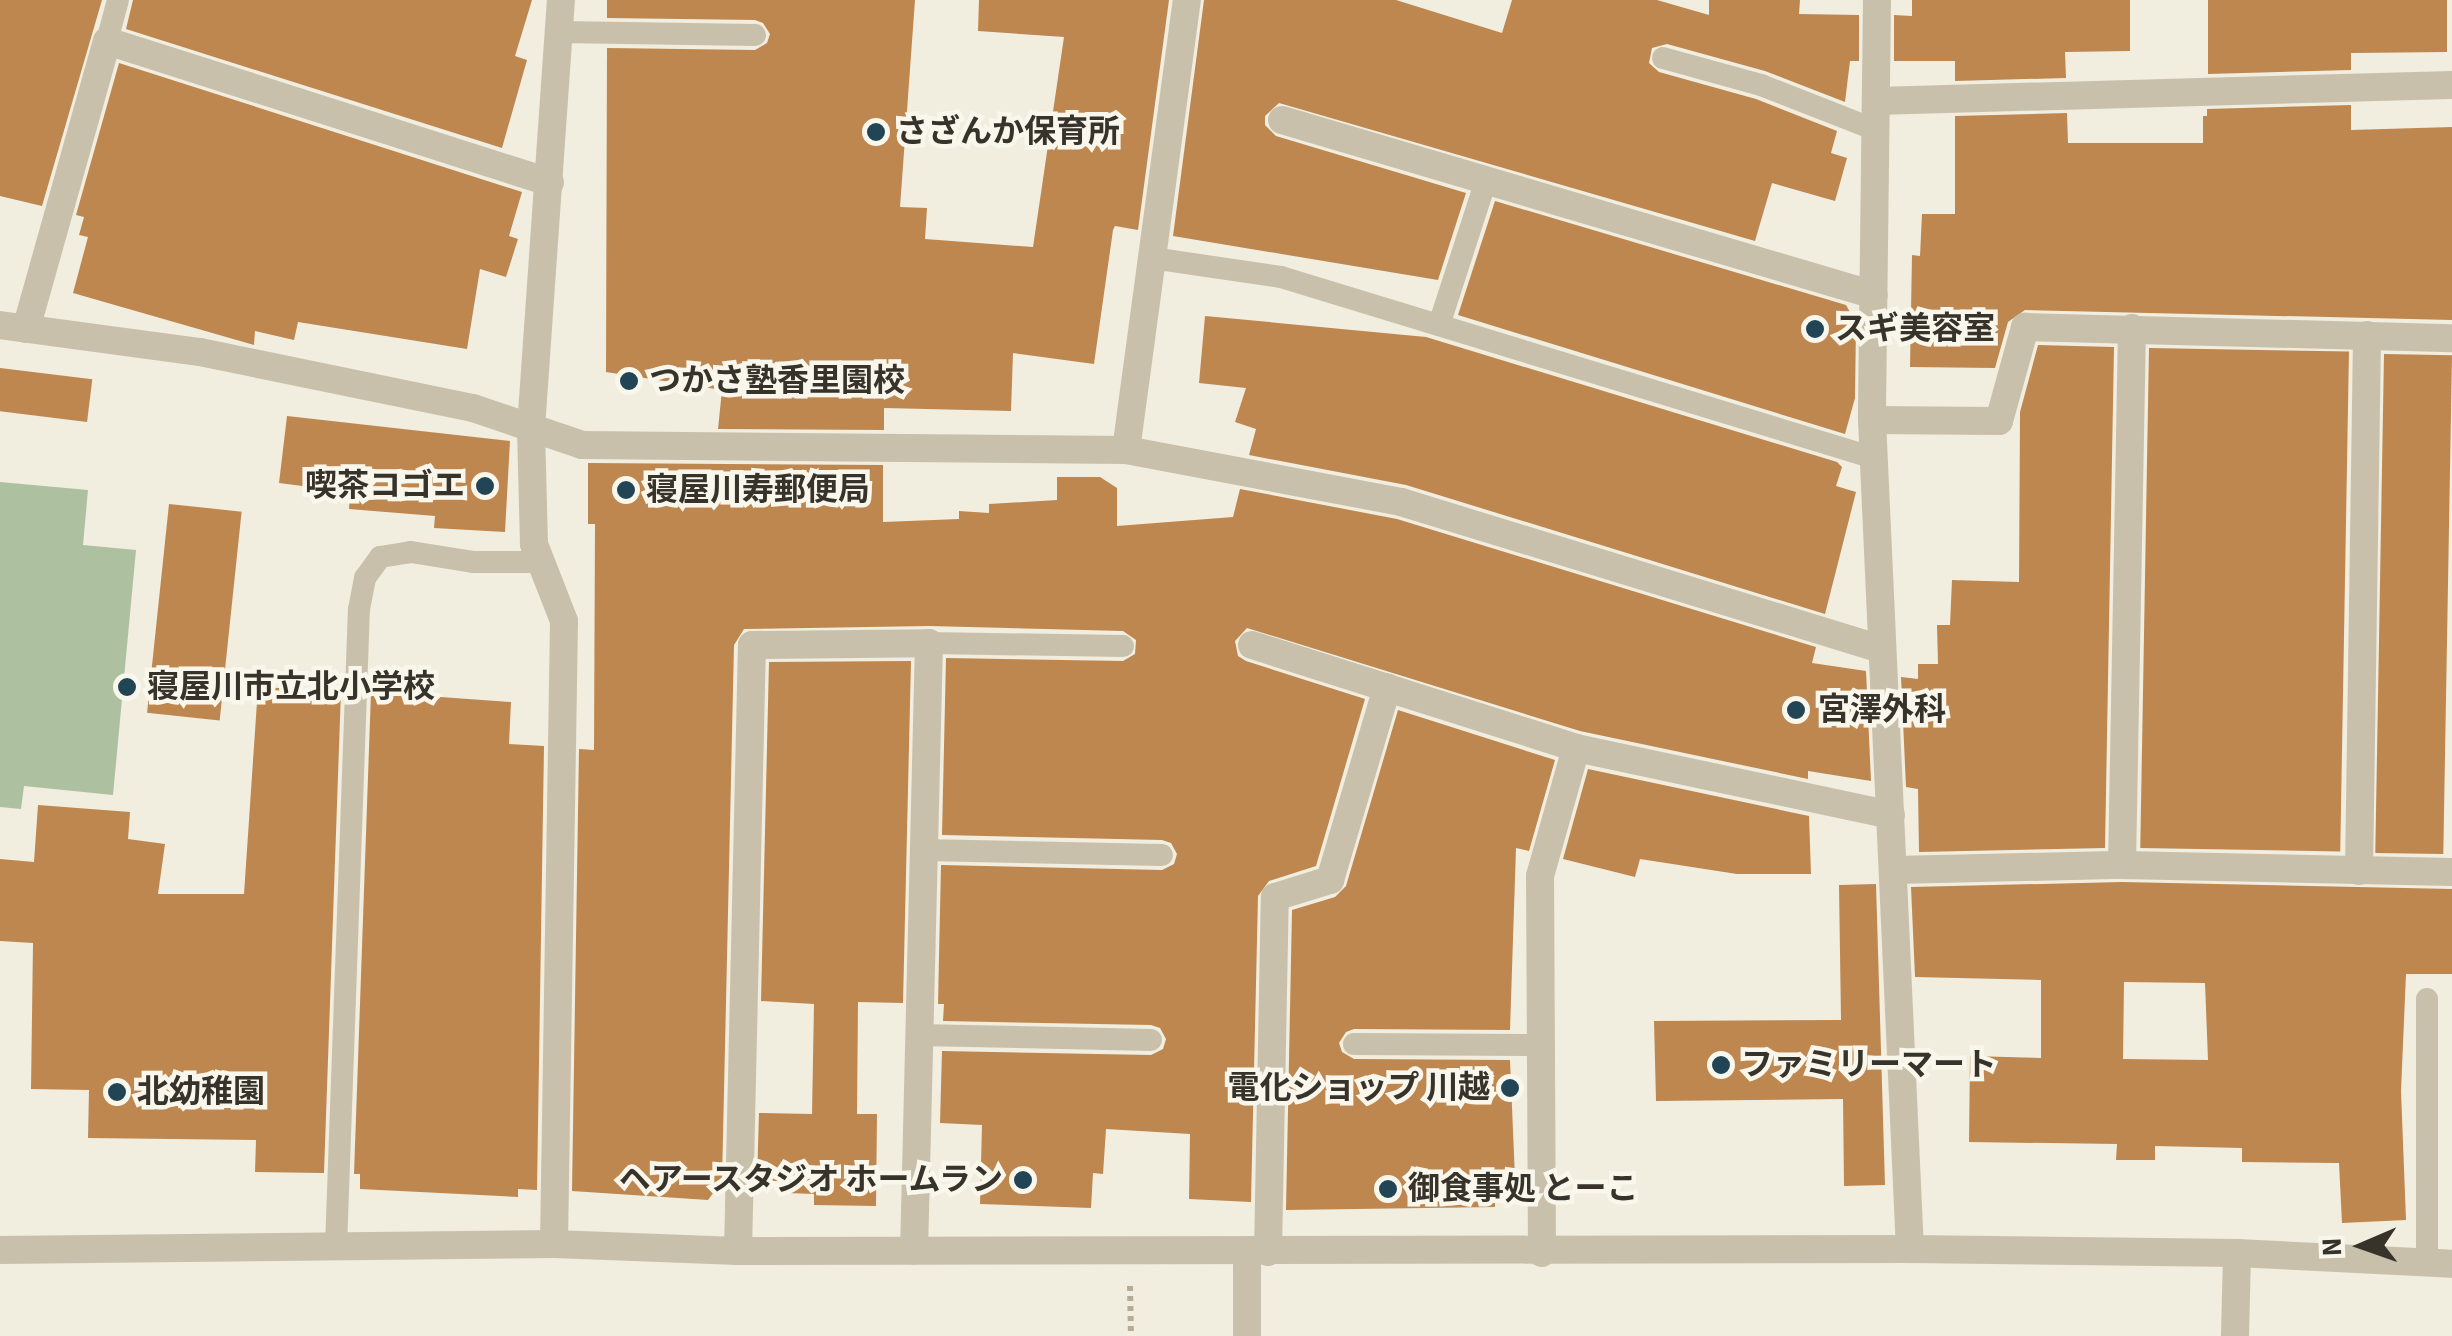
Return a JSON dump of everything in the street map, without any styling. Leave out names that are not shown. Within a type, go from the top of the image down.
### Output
[{"type":"street","points":[[554,1244],[564,621],[534,544],[531,428],[561,0]]},
{"type":"street","points":[[1126,450],[1187,0]]},
{"type":"street","points":[[1877,0],[1872,420],[1910,1250]]},
{"type":"street","points":[[550,182],[107,41],[13,327],[200,352],[473,408],[582,445],[1126,450],[1401,502],[1881,650]]},
{"type":"street","points":[[1876,101],[2452,85]]},
{"type":"street","points":[[1282,120],[1874,295]]},
{"type":"street","points":[[1872,420],[2000,421],[2024,327],[2452,338]]},
{"type":"street","points":[[2122,865],[2132,328]]},
{"type":"street","points":[[2359,870],[2368,335]]},
{"type":"street","points":[[738,1251],[752,646],[929,643],[914,1251]]},
{"type":"street","points":[[1252,644],[1576,748],[1891,815]]},
{"type":"street","points":[[1247,1336],[1257,1252],[1275,897],[1330,880],[1387,687]]},
{"type":"street","points":[[1542,1253],[1540,876],[1576,748]]},
{"type":"street","points":[[1895,870],[2122,865],[2452,872]]},
{"type":"street","points":[[0,1250],[554,1244],[738,1251],[1910,1250],[2238,1253],[2440,1263]]},
{"type":"street","points":[[2234,1336],[2238,1253]]},
{"type":"lane","points":[[107,41],[118,0]]},
{"type":"lane","points":[[559,32],[755,34]]},
{"type":"lane","points":[[1664,58],[1761,85],[1876,130]]},
{"type":"lane","points":[[1439,325],[1486,180]]},
{"type":"lane","points":[[1152,258],[1281,277],[1874,458]]},
{"type":"lane","points":[[336,1246],[359,609],[365,578],[380,557],[411,552],[474,562],[542,562]]},
{"type":"lane","points":[[929,643],[1122,646]]},
{"type":"lane","points":[[922,850],[1162,855]]},
{"type":"lane","points":[[2426,999],[2440,1263]]},
{"type":"lane","points":[[918,1035],[1150,1040]]},
{"type":"lane","points":[[1354,1044],[1541,1044]]},
{"type":"green space","points":[[0,482],[88,490],[83,545],[136,550],[113,795],[24,786],[21,809],[0,807]]},
{"type":"building","points":[[0,0],[102,0],[42,206],[0,196]]},
{"type":"building","points":[[133,0],[532,0],[515,56],[527,60],[502,148],[126,29]]},
{"type":"building","points":[[607,0],[915,0],[900,207],[927,208],[925,239],[1033,247],[1064,37],[978,31],[979,0],[1169,0],[1138,230],[1115,226],[1113,230],[1094,364],[1013,353],[1011,411],[884,408],[884,430],[718,429],[722,390],[606,372],[607,48],[755,50],[767,43],[770,34],[763,23],[755,20],[607,18]]},
{"type":"building","points":[[1204,0],[1396,0],[1502,33],[1512,0],[1657,0],[1709,15],[1709,0],[1800,0],[1799,14],[1859,15],[1859,61],[1850,61],[1845,102],[1765,71],[1667,44],[1652,48],[1649,63],[1659,72],[1756,99],[1837,131],[1831,153],[1847,158],[1835,201],[1772,183],[1755,241],[1279,103],[1265,116],[1265,125],[1276,136],[1466,193],[1438,280],[1173,236]]},
{"type":"building","points":[[1912,0],[2130,0],[2130,51],[2065,52],[2066,78],[1955,81],[1955,61],[1894,61],[1894,15],[1912,16]]},
{"type":"building","points":[[2208,0],[2447,0],[2447,52],[2351,53],[2351,70],[2208,74]]},
{"type":"building","points":[[119,63],[522,192],[509,236],[518,239],[506,277],[480,269],[467,349],[298,322],[294,340],[255,331],[254,345],[73,293],[88,237],[79,235],[84,217],[76,215]]},
{"type":"building","points":[[2351,105],[2351,130],[2452,127],[2452,320],[2025,310],[2008,322],[1995,368],[1910,367],[1912,255],[1920,256],[1922,214],[1955,214],[1955,116],[2067,113],[2068,143],[2203,143],[2203,116],[2207,116],[2207,109]]},
{"type":"building","points":[[1495,201],[1846,305],[1856,323],[1855,398],[1845,434],[1458,315]]},
{"type":"building","points":[[1205,316],[1426,337],[1837,462],[1842,467],[1836,486],[1856,492],[1825,614],[1406,485],[1249,455],[1256,429],[1235,422],[1246,388],[1199,383]]},
{"type":"building","points":[[2038,345],[2114,347],[2105,848],[1919,852],[1918,789],[1906,787],[1901,677],[1918,679],[1918,664],[1938,664],[1937,625],[1950,625],[1952,580],[2019,582],[2020,412]]},
{"type":"building","points":[[2149,348],[2349,351],[2340,851],[2140,848]]},
{"type":"building","points":[[2384,354],[2452,355],[2443,854],[2375,853]]},
{"type":"building","points":[[0,368],[92,379],[87,422],[0,411]]},
{"type":"building","points":[[287,416],[510,441],[505,532],[434,528],[435,516],[349,509],[350,492],[279,483]]},
{"type":"building","points":[[588,463],[883,465],[883,522],[959,519],[959,511],[989,513],[989,504],[1057,500],[1057,477],[1100,477],[1117,488],[1117,526],[1233,517],[1240,489],[1397,519],[1816,647],[1812,663],[1866,671],[1871,781],[1808,771],[1808,779],[1580,731],[1247,628],[1235,641],[1238,656],[1246,661],[1365,699],[1316,866],[1269,881],[1258,896],[1251,1202],[1189,1199],[1190,1134],[1106,1129],[1103,1174],[1093,1173],[1091,1208],[980,1204],[982,1125],[940,1123],[942,1051],[1151,1055],[1163,1049],[1166,1039],[1160,1028],[1151,1025],[943,1021],[944,1004],[938,1004],[941,865],[1162,870],[1174,864],[1177,854],[1171,843],[1162,840],[942,835],[946,658],[1123,661],[1135,654],[1136,640],[1123,631],[929,626],[744,629],[734,645],[722,1181],[708,1200],[572,1191],[579,749],[594,750],[595,524],[588,524]]},
{"type":"building","points":[[169,504],[242,512],[220,720],[147,713]]},
{"type":"building","points":[[911,661],[903,1003],[858,1002],[857,1114],[877,1114],[876,1206],[814,1205],[814,1194],[787,1193],[787,1181],[757,1181],[759,1113],[812,1114],[814,1004],[761,1001],[769,662]]},
{"type":"building","points":[[258,687],[341,691],[324,1173],[255,1172],[256,1140],[88,1138],[89,1090],[31,1089],[33,943],[0,941],[0,859],[34,862],[38,805],[130,812],[128,839],[165,844],[158,894],[244,894]]},
{"type":"building","points":[[371,692],[511,702],[509,744],[544,746],[537,1190],[518,1189],[518,1197],[360,1189],[360,1174],[354,1174]]},
{"type":"building","points":[[1398,710],[1555,760],[1529,851],[1516,848],[1510,1030],[1354,1029],[1346,1032],[1339,1043],[1342,1052],[1354,1059],[1510,1060],[1515,1178],[1495,1179],[1495,1207],[1286,1210],[1292,910],[1335,897],[1346,886]]},
{"type":"building","points":[[1588,769],[1809,816],[1811,874],[1737,874],[1640,859],[1635,877],[1563,859]]},
{"type":"building","points":[[2122,882],[2452,889],[2452,974],[2406,974],[2401,1091],[2406,1220],[2342,1223],[2339,1163],[2242,1162],[2242,1148],[2155,1146],[2155,1160],[2116,1160],[2117,1144],[1969,1142],[1970,1056],[2041,1058],[2041,980],[1915,977],[1911,887]],"holes":[[[2124,982],[2205,983],[2208,1060],[2123,1059]]]},
{"type":"building","points":[[1876,884],[1885,1185],[1844,1186],[1843,1099],[1656,1101],[1654,1021],[1841,1020],[1839,885]]},
{"type":"place","name":"さざんか保育所","points":[[876,132]]},
{"type":"place","name":"スギ美容室","points":[[1815,329]]},
{"type":"place","name":"つかさ塾香里園校","points":[[629,381]]},
{"type":"place","name":"喫茶コゴエ","points":[[485,486]]},
{"type":"place","name":"寝屋川寿郵便局","points":[[626,490]]},
{"type":"place","name":"寝屋川市立北小学校","points":[[127,687]]},
{"type":"place","name":"宮澤外科","points":[[1796,710]]},
{"type":"place","name":"ファミリーマート","points":[[1721,1065]]},
{"type":"place","name":"電化ショップ 川越","points":[[1510,1088]]},
{"type":"place","name":"北幼稚園","points":[[117,1092]]},
{"type":"place","name":"ヘアースタジオ ホームラン","points":[[1023,1180]]},
{"type":"place","name":"御食事処 とーこ","points":[[1388,1189]]}]
